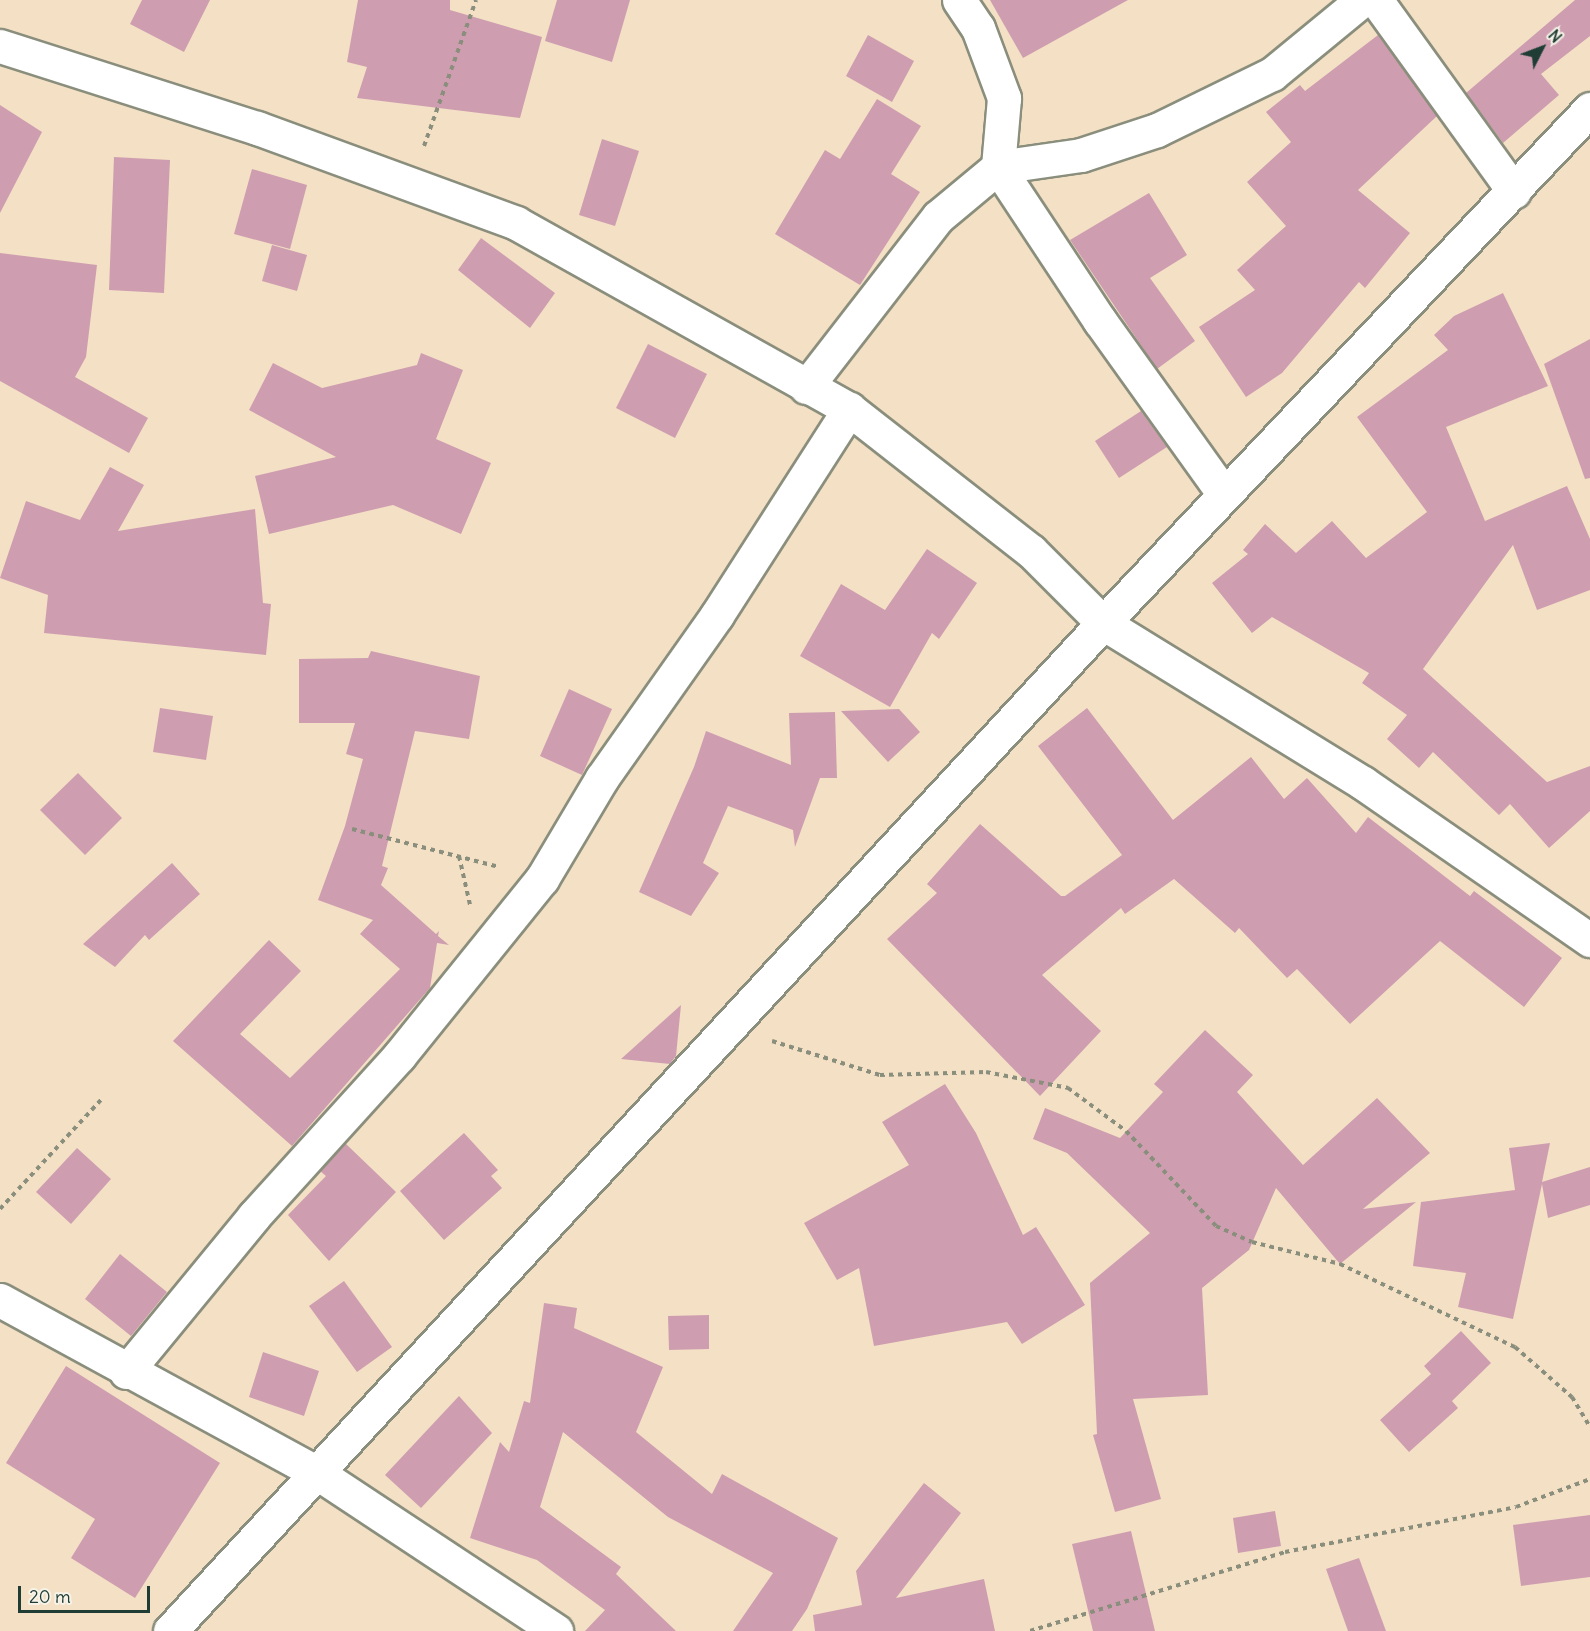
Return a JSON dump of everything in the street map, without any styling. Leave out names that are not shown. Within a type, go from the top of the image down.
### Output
[{"type":"street","points":[[959,0],[978,28],[1004,98],[998,167],[1100,321],[1224,494]]},
{"type":"street","points":[[806,387],[938,217],[998,167],[1081,155],[1156,130],[1272,74],[1362,0]]},
{"type":"street","points":[[1376,0],[1514,191]]},
{"type":"street","points":[[0,46],[412,182],[516,223],[849,409],[1031,552],[1103,623],[1363,783],[1590,940]]},
{"type":"street","points":[[170,1631],[1103,623],[1590,109]]},
{"type":"street","points":[[126,1371],[254,1216],[399,1056],[542,879],[608,768],[717,615],[849,409]]},
{"type":"street","points":[[0,1300],[126,1371],[316,1472],[556,1631]]},
{"type":"path","points":[[412,182],[476,0]]},
{"type":"path","points":[[352,829],[542,879]]},
{"type":"path","points":[[731,1027],[880,1076],[986,1072],[1068,1088],[1126,1131],[1216,1226],[1252,1242],[1340,1264],[1515,1347],[1572,1397],[1590,1427]]},
{"type":"path","points":[[0,1209],[102,1099]]},
{"type":"path","points":[[1030,1631],[1285,1552],[1516,1507],[1590,1479]]},
{"type":"building","points":[[142,0],[210,0],[184,52],[130,24]]},
{"type":"building","points":[[358,0],[450,0],[450,10],[542,37],[520,118],[357,98],[367,67],[347,62]]},
{"type":"building","points":[[557,0],[630,0],[612,62],[545,41]]},
{"type":"building","points":[[990,0],[1128,0],[1023,58]]},
{"type":"building","points":[[1575,0],[1590,0],[1590,36],[1541,74],[1559,95],[1503,143],[1466,93]]},
{"type":"building","points":[[868,35],[914,61],[892,102],[846,76]]},
{"type":"building","points":[[1378,35],[1437,116],[1358,190],[1410,233],[1365,288],[1359,282],[1282,373],[1246,397],[1199,327],[1255,290],[1237,270],[1286,226],[1247,182],[1291,142],[1266,112],[1300,85],[1305,91]]},
{"type":"building","points":[[877,99],[921,126],[891,174],[920,192],[860,285],[775,234],[825,150],[840,159]]},
{"type":"building","points":[[0,105],[42,132],[0,213]]},
{"type":"building","points":[[602,139],[639,151],[615,226],[579,215]]},
{"type":"building","points":[[114,157],[170,160],[164,293],[109,290]]},
{"type":"building","points":[[252,169],[307,185],[290,249],[234,234]]},
{"type":"building","points":[[1149,193],[1187,255],[1150,278],[1195,341],[1157,369],[1070,240]]},
{"type":"building","points":[[481,238],[555,293],[530,328],[458,270]]},
{"type":"building","points":[[272,245],[307,255],[297,291],[262,281]]},
{"type":"building","points":[[0,253],[97,265],[86,357],[75,377],[148,418],[129,453],[0,381]]},
{"type":"building","points":[[1503,293],[1548,386],[1446,427],[1485,521],[1567,486],[1590,539],[1590,590],[1537,610],[1513,545],[1423,669],[1547,782],[1590,766],[1590,811],[1549,848],[1510,804],[1499,815],[1433,752],[1419,768],[1387,739],[1407,715],[1362,683],[1369,673],[1272,617],[1252,633],[1212,583],[1248,554],[1243,550],[1265,524],[1296,553],[1332,521],[1366,558],[1427,512],[1357,417],[1448,350],[1434,335],[1454,316]]},
{"type":"building","points":[[1590,339],[1590,478],[1585,479],[1544,364]]},
{"type":"building","points":[[648,344],[707,374],[675,438],[616,408]]},
{"type":"building","points":[[421,353],[463,370],[436,439],[491,463],[461,534],[393,505],[269,534],[255,476],[336,457],[249,410],[273,363],[322,388],[417,365]]},
{"type":"building","points":[[1141,411],[1167,447],[1119,478],[1095,441]]},
{"type":"building","points":[[110,467],[144,485],[118,531],[255,509],[263,603],[271,604],[266,655],[44,633],[48,595],[0,578],[26,501],[80,520]]},
{"type":"building","points":[[927,549],[977,583],[939,639],[932,633],[890,707],[800,656],[841,584],[885,610]]},
{"type":"building","points":[[371,651],[480,676],[469,739],[415,731],[382,866],[388,868],[381,885],[436,934],[439,931],[438,936],[449,945],[437,943],[430,988],[292,1146],[173,1041],[269,940],[301,971],[240,1034],[290,1078],[400,969],[360,934],[373,920],[318,900],[345,826],[363,759],[346,754],[355,723],[299,723],[299,659],[368,658]]},
{"type":"building","points":[[569,689],[612,709],[582,775],[540,756]]},
{"type":"building","points":[[160,708],[213,716],[206,760],[153,752]]},
{"type":"building","points":[[1087,708],[1173,820],[1251,757],[1284,799],[1307,778],[1356,833],[1368,817],[1470,896],[1474,891],[1562,958],[1524,1007],[1440,941],[1350,1024],[1297,969],[1287,978],[1239,928],[1235,933],[1174,879],[1125,914],[1121,908],[1042,975],[1101,1031],[1040,1096],[887,939],[937,893],[927,884],[980,824],[1061,896],[1065,896],[1122,855],[1038,746]]},
{"type":"building","points":[[899,709],[920,732],[888,762],[841,711]]},
{"type":"building","points":[[835,712],[837,778],[820,778],[795,847],[793,830],[728,806],[703,863],[719,873],[691,916],[639,892],[694,767],[706,731],[791,765],[789,713]]},
{"type":"building","points":[[78,773],[122,818],[85,855],[40,810]]},
{"type":"building","points":[[172,863],[200,894],[149,940],[145,935],[115,967],[83,944]]},
{"type":"building","points":[[681,1005],[676,1056],[670,1064],[621,1059]]},
{"type":"building","points":[[1205,1030],[1253,1075],[1237,1092],[1303,1165],[1377,1098],[1430,1153],[1363,1209],[1416,1202],[1340,1264],[1276,1188],[1249,1250],[1202,1288],[1208,1395],[1133,1399],[1161,1499],[1115,1512],[1093,1435],[1097,1434],[1090,1283],[1150,1233],[1067,1153],[1033,1139],[1045,1108],[1120,1138],[1163,1092],[1154,1084]]},
{"type":"building","points":[[945,1084],[976,1133],[1023,1235],[1036,1227],[1085,1305],[1022,1344],[1007,1322],[874,1346],[859,1268],[837,1280],[804,1223],[909,1165],[882,1122]]},
{"type":"building","points":[[464,1133],[498,1170],[491,1176],[502,1188],[444,1240],[400,1191]]},
{"type":"building","points":[[345,1143],[396,1192],[329,1261],[288,1215],[326,1176],[320,1171]]},
{"type":"building","points":[[1550,1143],[1542,1182],[1590,1167],[1590,1205],[1548,1218],[1542,1184],[1513,1319],[1458,1307],[1466,1273],[1413,1266],[1421,1202],[1515,1190],[1509,1148]]},
{"type":"building","points":[[77,1148],[111,1179],[71,1224],[36,1192]]},
{"type":"building","points":[[120,1254],[167,1292],[131,1336],[85,1299]]},
{"type":"building","points":[[344,1281],[392,1347],[357,1372],[309,1306]]},
{"type":"building","points":[[544,1303],[577,1308],[574,1328],[663,1367],[636,1432],[712,1494],[722,1474],[838,1538],[807,1609],[792,1631],[733,1631],[773,1573],[668,1517],[563,1432],[540,1507],[621,1567],[616,1574],[676,1631],[585,1631],[605,1610],[537,1560],[470,1538],[500,1442],[509,1452],[524,1401],[530,1403]]},
{"type":"building","points":[[709,1315],[709,1349],[669,1350],[668,1316]]},
{"type":"building","points":[[1461,1331],[1491,1363],[1452,1401],[1458,1408],[1409,1452],[1380,1420],[1431,1374],[1424,1366]]},
{"type":"building","points":[[263,1352],[319,1371],[304,1416],[249,1397]]},
{"type":"building","points":[[66,1366],[220,1463],[135,1598],[71,1558],[95,1519],[6,1463]]},
{"type":"building","points":[[459,1396],[492,1433],[421,1508],[385,1475]]},
{"type":"building","points":[[924,1483],[961,1513],[896,1598],[984,1579],[995,1631],[815,1631],[813,1615],[862,1605],[856,1571]]},
{"type":"building","points":[[1275,1511],[1281,1546],[1238,1553],[1233,1518]]},
{"type":"building","points":[[1590,1515],[1590,1577],[1521,1586],[1513,1525]]},
{"type":"building","points":[[1131,1531],[1155,1631],[1093,1631],[1072,1544]]},
{"type":"building","points":[[1359,1558],[1386,1631],[1348,1631],[1326,1569]]}]
